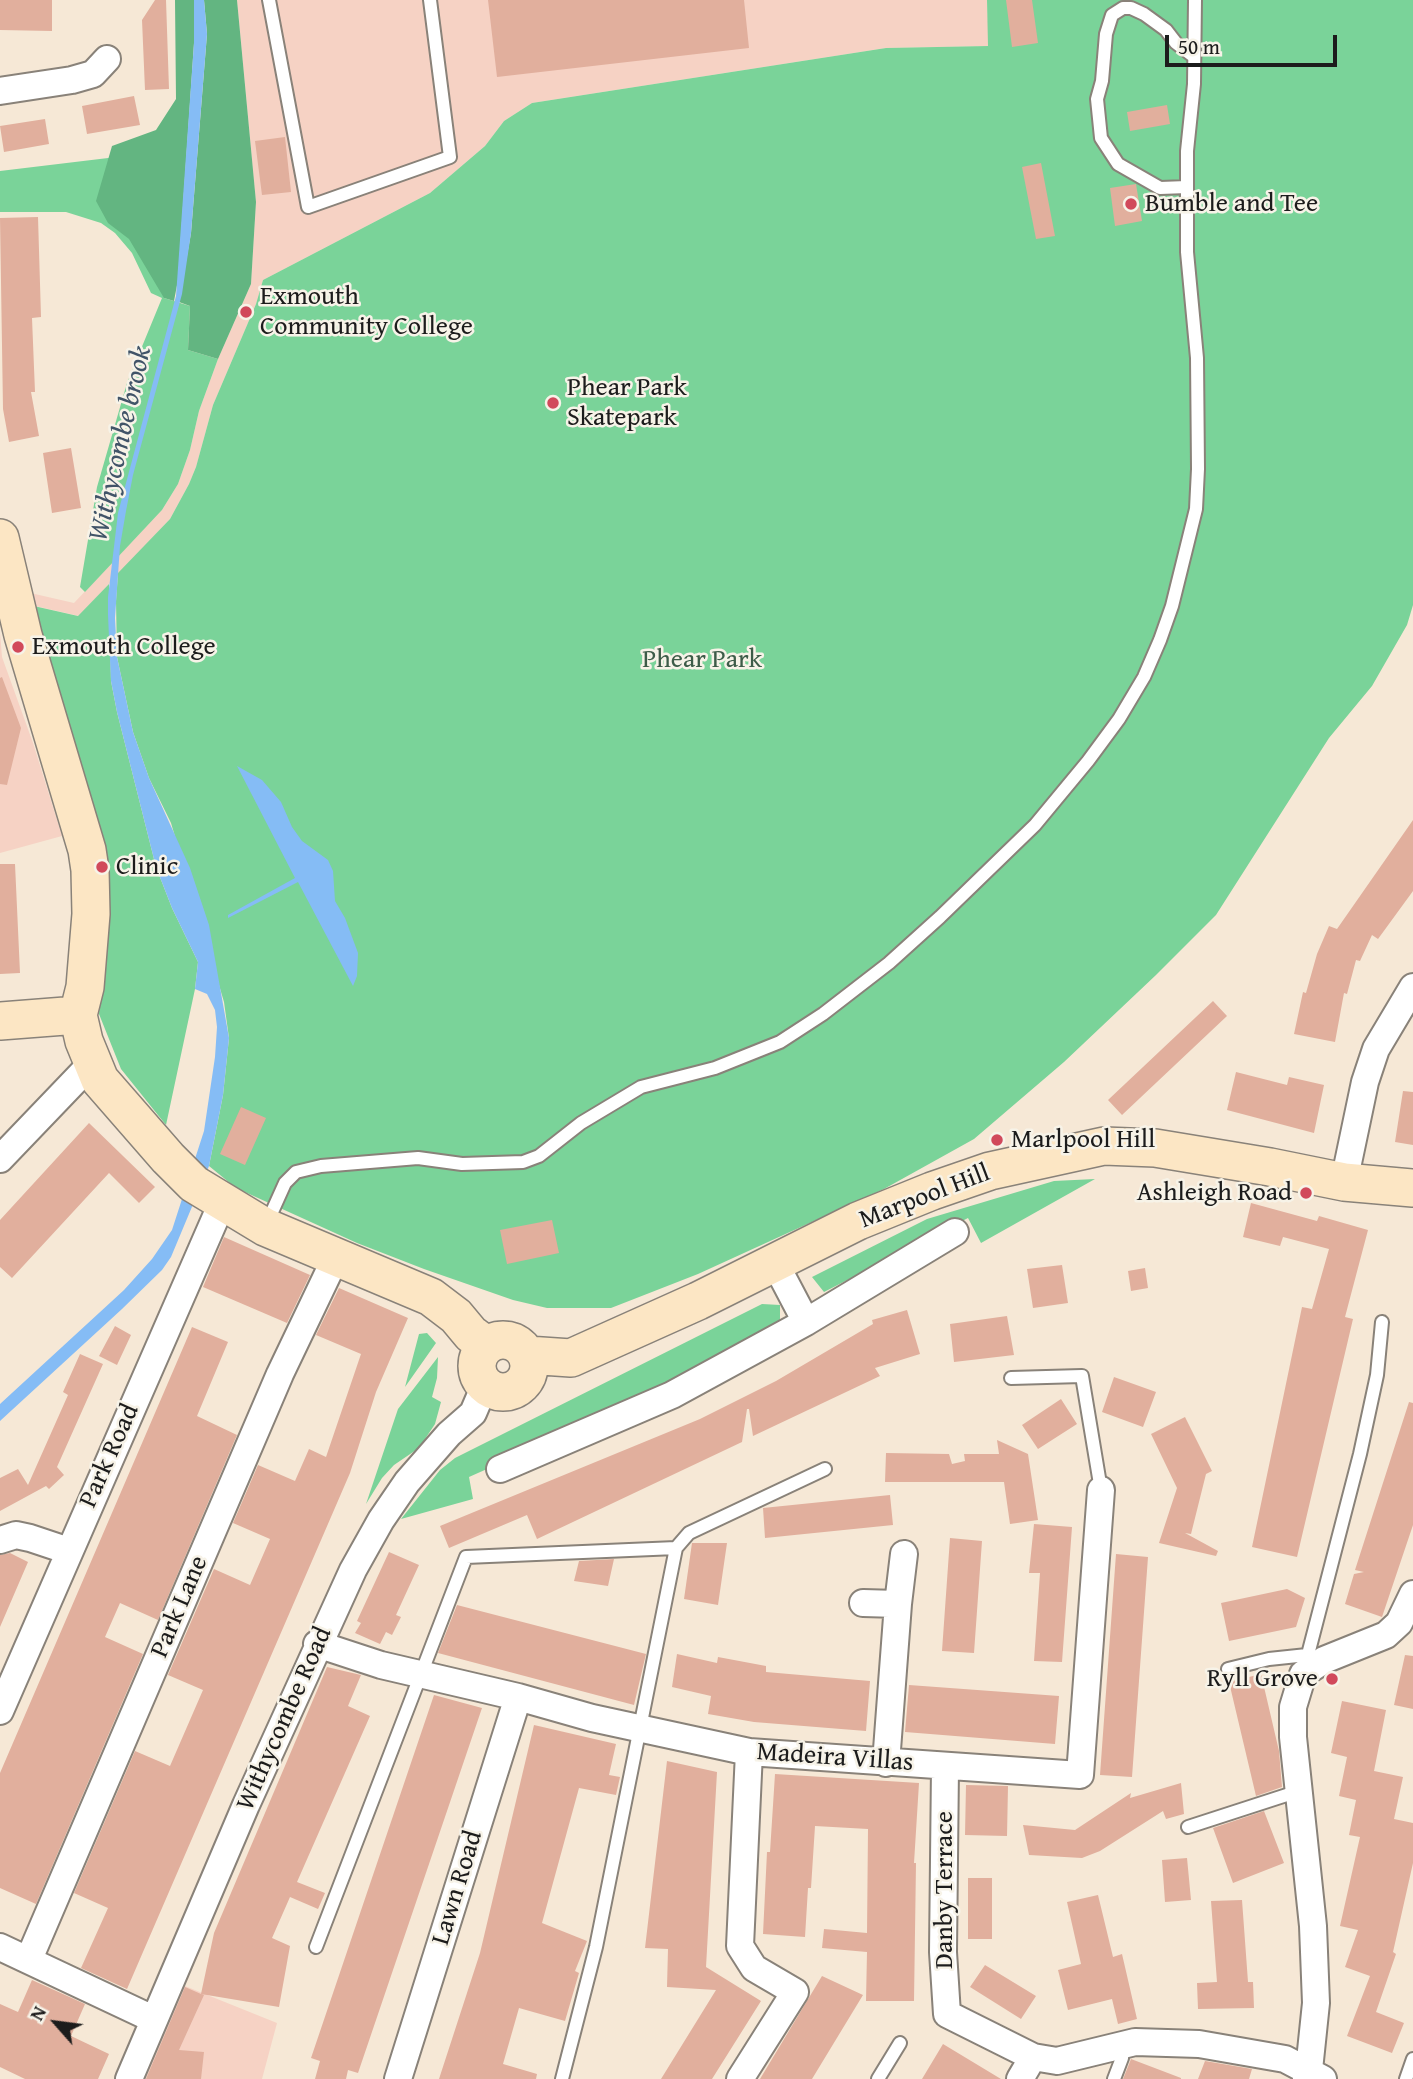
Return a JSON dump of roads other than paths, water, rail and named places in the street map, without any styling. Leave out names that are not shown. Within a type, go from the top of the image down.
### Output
[{"type":"street","points":[[0,90],[72,80],[93,74],[107,59]]},
{"type":"street","points":[[0,538],[23,635],[89,860],[91,914],[85,987],[78,1015],[92,1063],[100,1080],[194,1184],[265,1227],[431,1297],[456,1316],[471,1334],[486,1345]]},
{"type":"street","points":[[1344,1182],[1365,1082],[1376,1049],[1413,987]]},
{"type":"street","points":[[0,1021],[78,1015]]},
{"type":"street","points":[[0,1159],[92,1063]]},
{"type":"street","name":"Marpool Hill","points":[[527,1355],[570,1358],[616,1339],[858,1221],[932,1191],[990,1171],[1104,1146],[1130,1145],[1202,1155],[1344,1182],[1413,1188]]},
{"type":"street","name":"Park Road","points":[[0,1711],[222,1203]]},
{"type":"street","name":"Marpool Hill","points":[[500,1469],[671,1395],[807,1322],[955,1232]]},
{"type":"street","name":"Park Lane","points":[[29,1959],[280,1374],[336,1257]]},
{"type":"street","points":[[775,1263],[807,1322]]},
{"type":"street","points":[[500,1340],[511,1341],[522,1348],[529,1365],[527,1377],[519,1387],[501,1392],[485,1385],[479,1377],[477,1366],[486,1345],[500,1340]]},
{"type":"street","name":"Withycombe Road","points":[[129,2079],[317,1644],[353,1570],[381,1520],[407,1482],[449,1434],[472,1413],[485,1385]]},
{"type":"street","name":"Madeira Villas","points":[[317,1644],[381,1665],[639,1729],[749,1752],[1080,1775],[1101,1490]]},
{"type":"street","points":[[0,1540],[16,1535],[69,1551]]},
{"type":"street","points":[[886,1763],[898,1604],[905,1554]]},
{"type":"street","points":[[1026,2068],[1135,2042],[1199,2044],[1285,2059],[1312,2076],[1316,2003],[1314,1939],[1293,1737],[1293,1707],[1305,1664],[1324,1660],[1386,1635],[1399,1623],[1413,1594]]},
{"type":"street","points":[[863,1603],[898,1604]]},
{"type":"street","name":"Lawn Road","points":[[398,2079],[518,1698]]},
{"type":"street","points":[[740,2079],[795,1992],[754,1968],[740,1946],[749,1752]]},
{"type":"street","name":"Danby Terrace","points":[[945,1767],[943,1952],[947,2014],[1026,2068]]},
{"type":"street","points":[[0,1947],[153,2019]]},
{"type":"lane","points":[[269,0],[308,207],[450,157],[430,0]]},
{"type":"lane","points":[[265,1227],[285,1183],[296,1172],[321,1166],[418,1158],[462,1164],[523,1161],[539,1156],[581,1123],[641,1087],[715,1068],[780,1042],[823,1014],[890,963],[975,884],[1052,806],[1119,719],[1144,677],[1172,606],[1196,509],[1197,358],[1187,252],[1188,151],[1194,84],[1195,0]]},
{"type":"lane","points":[[1187,187],[1160,188],[1118,164],[1101,138],[1097,99],[1102,81],[1106,34],[1112,15],[1123,8],[1132,8],[1144,14],[1166,30],[1176,43],[1193,56]]},
{"type":"lane","points":[[1228,1669],[1269,1658],[1305,1664],[1360,1454],[1377,1375],[1382,1322]]},
{"type":"lane","points":[[1011,1378],[1082,1376],[1101,1490]]},
{"type":"lane","points":[[562,2079],[596,1947],[676,1548],[689,1533],[825,1469]]},
{"type":"lane","points":[[316,1947],[466,1557],[676,1548]]},
{"type":"lane","points":[[1188,1827],[1299,1791]]},
{"type":"lane","points":[[878,2079],[900,2043]]},
{"type":"lane","points":[[1114,2079],[1122,2058],[1123,2045]]},
{"type":"lane","points":[[1406,2079],[1413,2059]]},
{"type":"water","points":[[194,0],[204,0],[207,34],[191,233],[182,294],[133,475],[120,546],[115,618],[117,657],[133,732],[149,778],[190,868],[209,925],[229,1038],[223,1095],[209,1166],[171,1257],[162,1270],[122,1309],[0,1421],[0,1404],[124,1290],[152,1259],[172,1230],[204,1131],[215,1057],[215,1010],[207,994],[195,989],[198,962],[156,867],[117,712],[111,681],[108,615],[118,513],[176,296],[194,43]]},
{"type":"water","points":[[237,766],[262,780],[281,802],[292,827],[302,841],[328,860],[333,871],[335,901],[345,918],[358,953],[357,976],[353,986],[298,882],[228,918],[228,915],[295,878]]},
{"type":"place","name":"Bumble and Tee","points":[[1131,204]]},
{"type":"place","name":"Exmouth Community College","points":[[246,312]]},
{"type":"place","name":"Phear Park Skatepark","points":[[553,403]]},
{"type":"place","name":"Exmouth College","points":[[18,647]]},
{"type":"place","name":"Clinic","points":[[102,867]]},
{"type":"place","name":"Marlpool Hill","points":[[997,1140]]},
{"type":"place","name":"Ashleigh Road","points":[[1306,1193]]},
{"type":"place","name":"Ryll Grove","points":[[1332,1679]]},
{"type":"water label","name":"Withycombe brook","points":[[121,444]]},
{"type":"park label","name":"Phear Park","points":[[702,660]]}]
